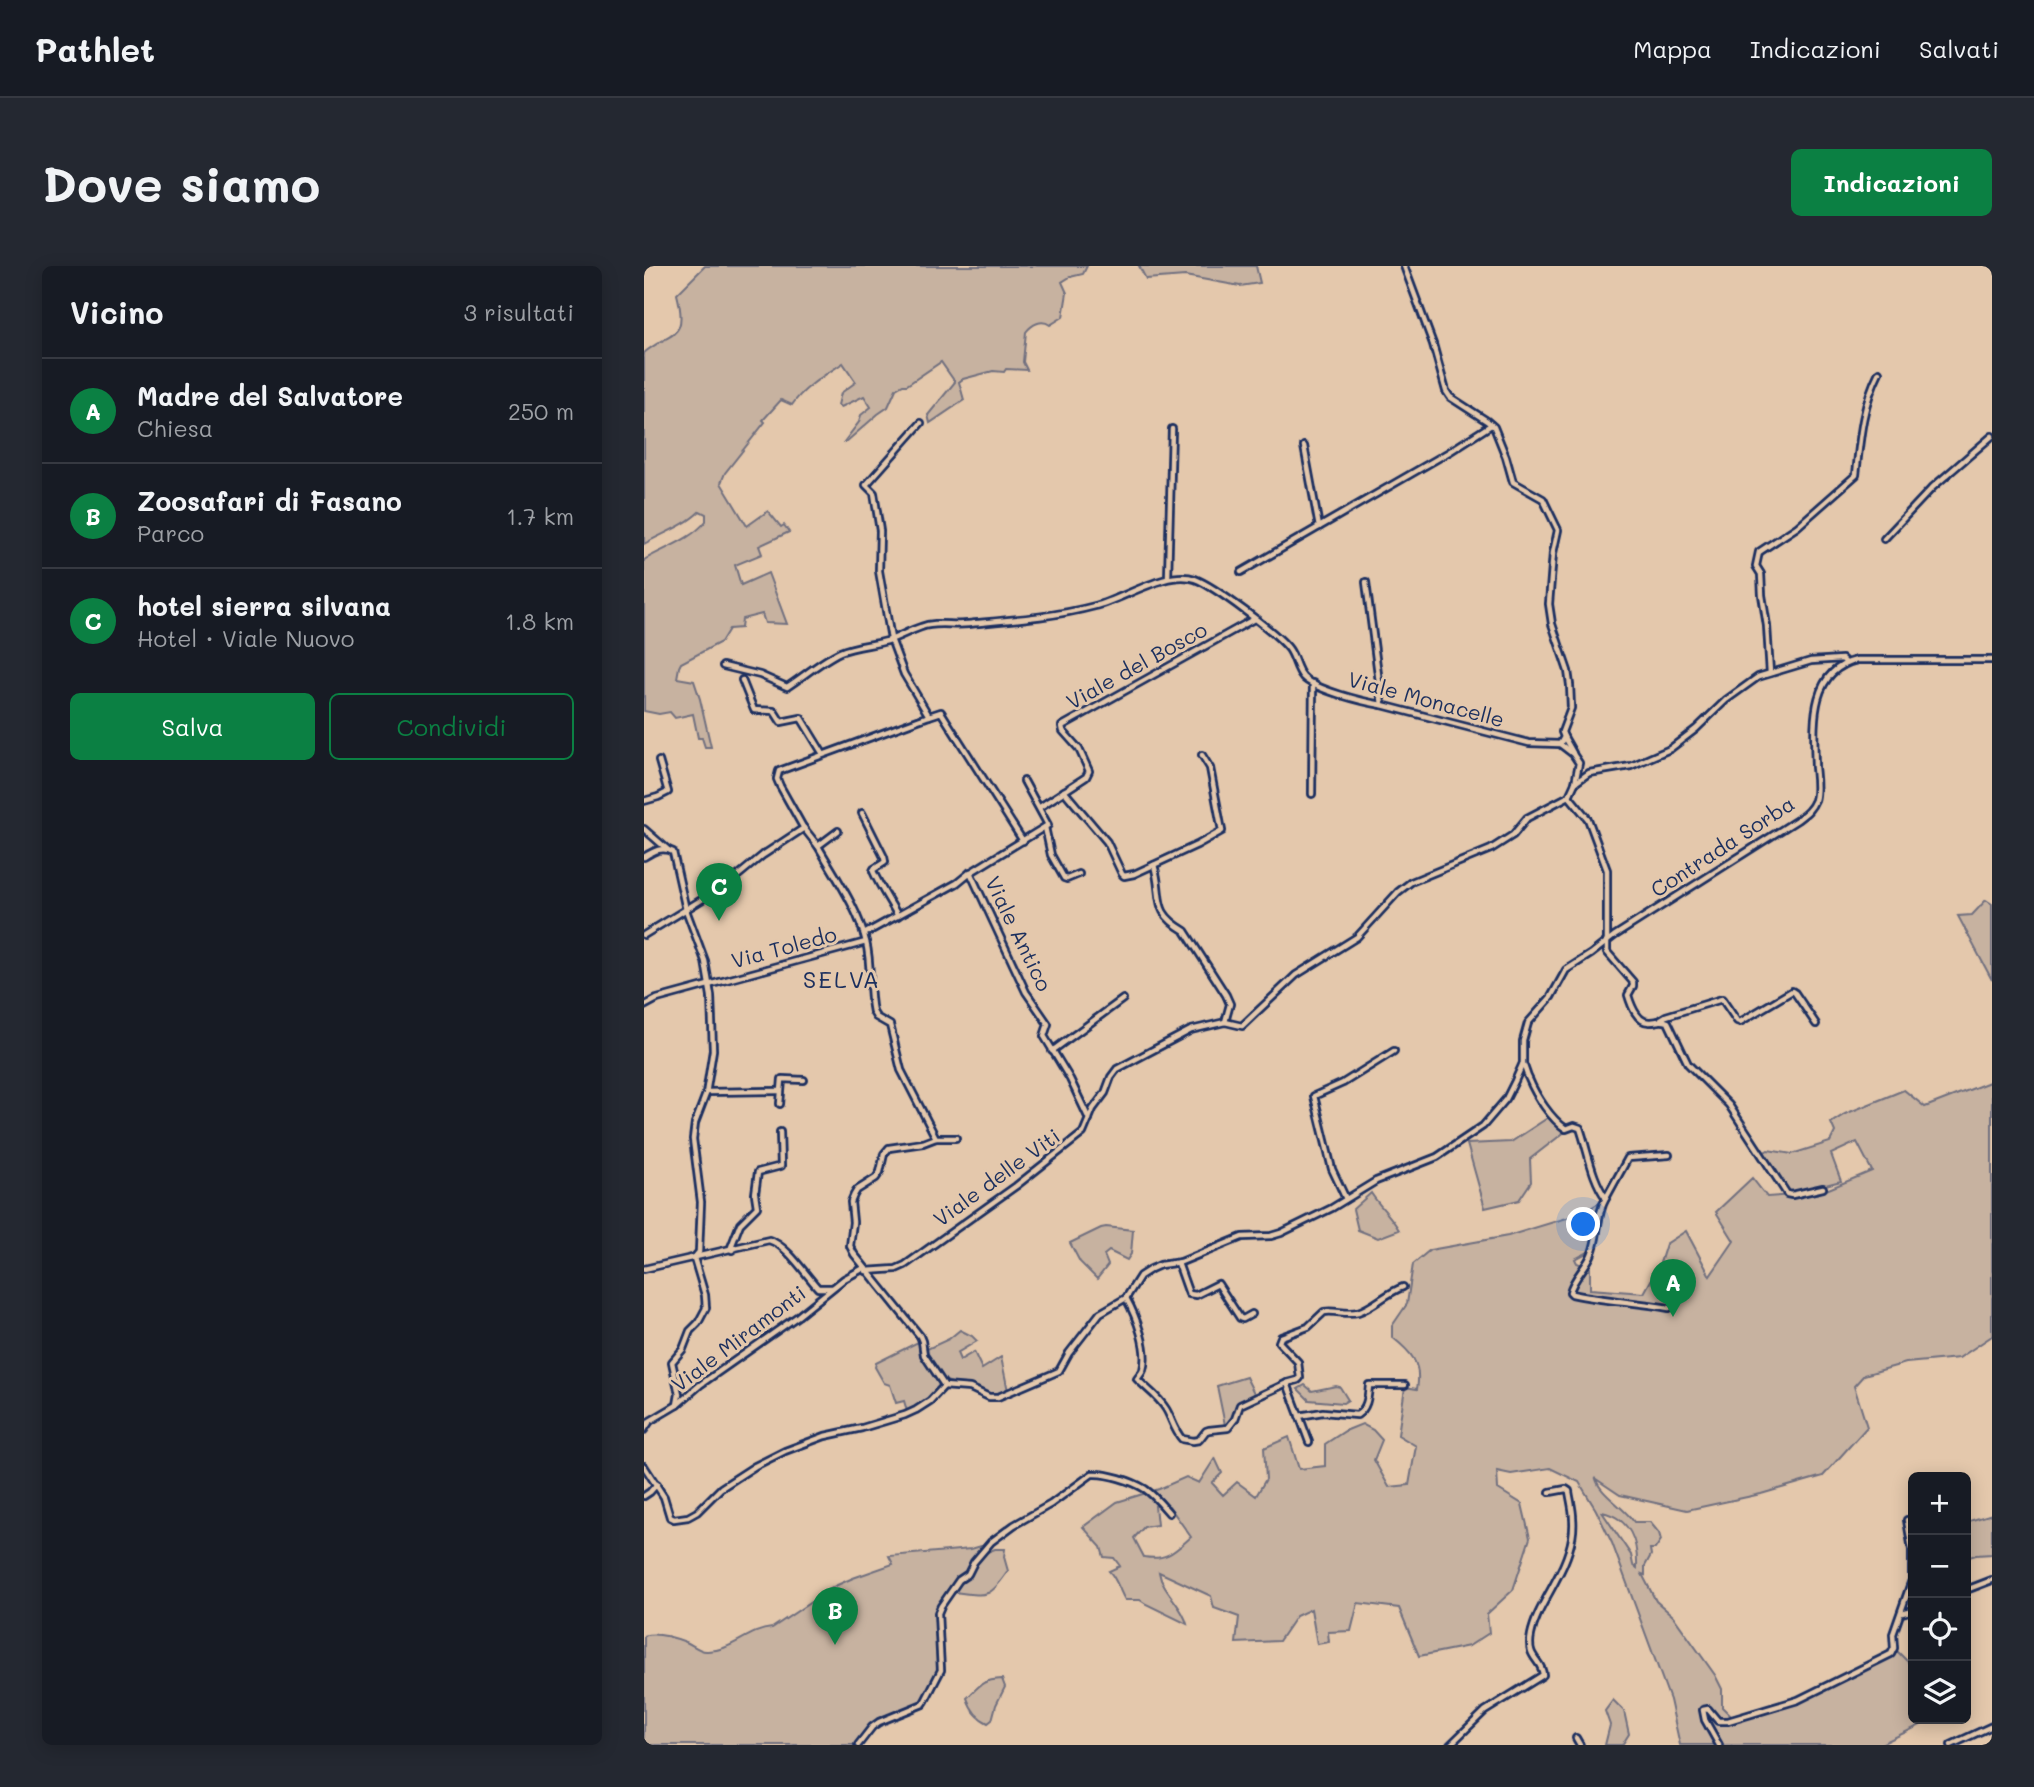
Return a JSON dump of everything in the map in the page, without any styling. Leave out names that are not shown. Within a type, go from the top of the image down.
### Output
[{"type":"street","points":[[1404,266],[1433,344],[1446,391],[1450,397],[1491,425],[1503,448],[1513,482],[1543,499],[1558,530],[1553,553],[1549,604],[1552,624],[1570,685],[1571,708],[1562,732],[1573,754],[1589,773]]},
{"type":"street","points":[[1770,673],[1761,575],[1756,566],[1759,552],[1797,527],[1856,475],[1863,412],[1878,372]]},
{"type":"street","points":[[921,423],[866,485],[874,493],[880,531],[879,570],[891,639],[904,674],[929,716]]},
{"type":"street","points":[[1241,572],[1449,453],[1491,425]]},
{"type":"street","points":[[1168,578],[1172,429]]},
{"type":"street","points":[[1884,539],[1933,487],[1992,436]]},
{"type":"street","points":[[1304,446],[1319,527]]},
{"type":"street","points":[[723,666],[760,675],[787,687],[840,652],[891,639],[928,625],[1001,620],[1099,605],[1168,578],[1185,577],[1217,592],[1288,647],[1302,676],[1313,683],[1312,794]]},
{"type":"street","points":[[1366,582],[1382,705]]},
{"type":"street","name":"Viale del Bosco","points":[[1040,807],[1086,777],[1089,771],[1079,749],[1063,731],[1062,726],[1254,619]]},
{"type":"street","points":[[1575,783],[1589,773],[1631,766],[1670,749],[1726,700],[1758,677],[1770,673],[1811,661],[1842,659],[1845,663],[1884,659],[1992,660]]},
{"type":"street","name":"Contrada Sorba","points":[[1607,940],[1797,820],[1810,809],[1816,794],[1814,729],[1817,703],[1825,682],[1835,669],[1845,663]]},
{"type":"street","points":[[743,680],[754,710],[774,711],[781,722],[801,718],[823,754]]},
{"type":"street","name":"Viale Monacelle","points":[[1313,683],[1358,701],[1529,743],[1560,744]]},
{"type":"street","points":[[936,1138],[901,1070],[890,1025],[876,1017],[873,1012],[866,942],[856,914],[780,786],[777,774],[823,754],[941,712],[1023,841]]},
{"type":"street","points":[[1564,737],[1560,744],[1573,754]]},
{"type":"street","points":[[1064,791],[1102,836],[1125,876],[1154,865],[1222,831],[1210,768],[1202,754]]},
{"type":"street","points":[[644,801],[668,792],[659,761]]},
{"type":"street","points":[[1579,763],[1569,796],[1588,819],[1607,870],[1607,952],[1633,982],[1628,995],[1639,1018],[1648,1023],[1722,999],[1740,1022],[1792,991],[1816,1024]]},
{"type":"street","points":[[864,934],[957,883],[970,872],[1045,827],[1049,823],[1024,780]]},
{"type":"street","name":"Viale delle Viti","points":[[864,1268],[896,1269],[905,1265],[1061,1151],[1083,1133],[1093,1109],[1117,1069],[1191,1030],[1225,1022],[1239,1026],[1246,1024],[1296,975],[1357,937],[1410,882],[1491,849],[1513,835],[1527,818],[1569,796]]},
{"type":"street","points":[[862,813],[885,862],[873,872],[898,916]]},
{"type":"street","points":[[1045,827],[1051,855],[1064,878],[1079,874]]},
{"type":"street","points":[[644,935],[729,883],[763,855],[804,828]]},
{"type":"street","points":[[644,829],[667,850]]},
{"type":"street","points":[[818,846],[838,831]]},
{"type":"street","points":[[644,857],[656,850],[673,852],[686,910],[705,961],[710,985],[713,1050],[707,1092],[695,1123],[693,1139],[701,1202],[699,1252],[694,1258]]},
{"type":"street","points":[[1154,865],[1163,912],[1177,927],[1185,931],[1226,995],[1230,1004],[1225,1022]]},
{"type":"street","name":"Viale Antico","points":[[970,872],[1026,992],[1048,1024],[1044,1036],[1070,1079],[1089,1119]]},
{"type":"street","points":[[1606,1198],[1594,1180],[1580,1128],[1574,1126],[1566,1129],[1560,1125],[1528,1078],[1523,1063],[1523,1041],[1528,1023],[1551,997],[1566,970],[1607,940]]},
{"type":"street","name":"Via Toledo","points":[[644,1006],[657,999],[866,942]]},
{"type":"street","points":[[1052,1051],[1122,999]]},
{"type":"street","points":[[1661,1019],[1668,1022],[1688,1064],[1729,1105],[1787,1194],[1823,1188]]},
{"type":"street","points":[[1346,1199],[1332,1169],[1314,1096],[1343,1083],[1394,1051]]},
{"type":"street","points":[[944,1386],[970,1388],[998,1398],[1059,1371],[1069,1353],[1100,1313],[1126,1298],[1140,1276],[1160,1265],[1178,1262],[1242,1237],[1271,1237],[1282,1233],[1332,1208],[1376,1181],[1437,1157],[1483,1126],[1506,1099],[1523,1063]]},
{"type":"street","points":[[1515,1082],[1528,1078]]},
{"type":"street","points":[[780,1104],[782,1079],[804,1080]]},
{"type":"street","points":[[707,1092],[780,1091]]},
{"type":"street","points":[[732,1250],[740,1224],[757,1207],[755,1194],[758,1172],[781,1166],[780,1132]]},
{"type":"street","points":[[944,1386],[924,1355],[920,1336],[864,1268],[850,1246],[853,1222],[851,1202],[857,1190],[876,1178],[884,1154],[889,1148],[923,1143],[936,1138],[956,1138]]},
{"type":"street","points":[[1669,1155],[1628,1158],[1600,1211],[1598,1233],[1591,1255],[1570,1292],[1669,1308]]},
{"type":"street","points":[[644,1269],[769,1240],[777,1242],[818,1288],[834,1287]]},
{"type":"street","points":[[677,1405],[679,1394],[672,1362],[683,1349],[690,1331],[706,1308],[694,1258]]},
{"type":"street","points":[[1178,1262],[1189,1293],[1193,1296],[1217,1284],[1240,1318],[1252,1314]]},
{"type":"street","name":"Viale Miramonti","points":[[644,1430],[650,1421],[677,1405],[700,1385],[864,1268]]},
{"type":"street","points":[[1126,1298],[1143,1339],[1143,1370],[1137,1379],[1162,1403],[1170,1422],[1182,1439],[1193,1441],[1199,1440],[1206,1431],[1228,1428],[1240,1405],[1300,1378],[1298,1362],[1279,1342],[1281,1337],[1308,1327],[1324,1312],[1361,1311],[1403,1287]]},
{"type":"street","points":[[1287,1383],[1309,1442]]},
{"type":"street","points":[[1299,1416],[1323,1412],[1357,1415],[1362,1412],[1369,1395],[1368,1385],[1405,1385]]},
{"type":"street","points":[[644,1466],[664,1497],[670,1517],[688,1517],[697,1512],[721,1488],[785,1451],[825,1436],[905,1415],[930,1401],[944,1386]]},
{"type":"street","points":[[858,1745],[879,1722],[923,1704],[940,1670],[937,1617],[941,1606],[986,1548],[1014,1525],[1051,1504],[1087,1476],[1098,1474],[1147,1490],[1169,1513]]},
{"type":"street","points":[[644,1496],[657,1484]]},
{"type":"street","points":[[1450,1745],[1485,1711],[1543,1675],[1542,1669],[1532,1657],[1531,1634],[1546,1597],[1567,1558],[1574,1518],[1569,1491],[1566,1489],[1550,1492]]},
{"type":"street","points":[[1719,1745],[1705,1720],[1703,1710],[1708,1709],[1718,1721],[1728,1721],[1798,1700],[1891,1654],[1894,1648],[1893,1634],[1912,1580],[1913,1566],[1907,1520]]},
{"type":"street","points":[[1971,1588],[1992,1580]]},
{"type":"street","points":[[1902,1613],[1908,1611]]},
{"type":"street","points":[[1951,1745],[1992,1726]]},
{"type":"street","points":[[1576,1738],[1580,1745]]},
{"type":"shaded area","points":[[705,266],[1087,266],[1083,274],[1062,282],[1067,293],[1063,317],[1050,325],[1037,323],[1026,332],[1023,362],[1027,370],[1006,369],[1004,372],[993,371],[963,379],[959,382],[964,400],[930,423],[928,415],[955,382],[941,362],[907,385],[896,389],[888,407],[845,443],[861,415],[871,407],[864,396],[841,407],[838,405],[841,393],[856,382],[843,363],[809,387],[792,405],[781,400],[763,420],[765,422],[725,473],[721,483],[747,526],[768,511],[781,527],[784,525],[789,532],[759,546],[762,554],[735,565],[741,585],[768,573],[787,624],[765,623],[762,614],[742,619],[741,628],[729,629],[721,642],[681,663],[677,678],[694,681],[711,747],[705,747],[702,738],[698,738],[693,714],[675,718],[670,712],[659,714],[644,711],[644,560],[700,528],[706,521],[706,514],[700,511],[681,525],[644,544],[644,353],[679,328],[681,320],[677,294]]},
{"type":"shaded area","points":[[1139,266],[1256,266],[1260,283],[1240,286],[1185,276],[1146,279]]},
{"type":"shaded area","points":[[1986,900],[1992,904],[1992,980],[1958,916],[1972,915]]},
{"type":"shaded area","points":[[1992,1081],[1992,1336],[1959,1358],[1906,1363],[1864,1375],[1854,1386],[1867,1427],[1823,1476],[1761,1494],[1687,1510],[1620,1495],[1596,1479],[1602,1490],[1634,1522],[1650,1522],[1659,1533],[1661,1540],[1655,1549],[1650,1549],[1651,1555],[1645,1566],[1645,1575],[1642,1574],[1656,1601],[1673,1616],[1715,1675],[1722,1689],[1722,1707],[1734,1719],[1798,1701],[1888,1658],[1896,1650],[1908,1662],[1908,1724],[1923,1724],[1879,1745],[1680,1745],[1670,1700],[1612,1543],[1579,1482],[1550,1468],[1511,1474],[1497,1471],[1498,1489],[1522,1504],[1530,1538],[1513,1590],[1487,1614],[1489,1633],[1469,1646],[1419,1656],[1399,1608],[1358,1603],[1351,1631],[1328,1632],[1329,1642],[1317,1644],[1311,1609],[1296,1616],[1279,1641],[1236,1643],[1239,1617],[1214,1608],[1211,1596],[1159,1572],[1164,1586],[1181,1610],[1187,1624],[1140,1600],[1125,1600],[1109,1571],[1120,1566],[1114,1558],[1104,1557],[1101,1547],[1083,1527],[1117,1502],[1186,1477],[1199,1483],[1215,1458],[1222,1473],[1212,1483],[1223,1495],[1237,1482],[1256,1496],[1266,1479],[1264,1448],[1289,1437],[1299,1469],[1325,1466],[1325,1444],[1362,1424],[1373,1430],[1382,1440],[1374,1460],[1389,1487],[1409,1485],[1416,1446],[1398,1435],[1405,1387],[1417,1389],[1418,1372],[1410,1353],[1392,1337],[1392,1326],[1407,1304],[1413,1264],[1430,1250],[1508,1236],[1580,1214],[1606,1199],[1598,1247],[1575,1259],[1577,1263],[1590,1268],[1590,1289],[1644,1293],[1659,1266],[1666,1244],[1686,1231],[1710,1276],[1734,1241],[1716,1212],[1752,1178],[1767,1197],[1819,1193],[1872,1171],[1857,1142],[1831,1154],[1841,1181],[1790,1194],[1761,1154],[1768,1150],[1792,1154],[1830,1142],[1835,1132],[1831,1123],[1845,1114],[1904,1090],[1925,1107]],"holes":[[[1155,1506],[1169,1506],[1191,1537],[1165,1556],[1144,1557],[1134,1538],[1144,1527],[1157,1525]],[[1602,1512],[1612,1515],[1626,1526],[1634,1540],[1637,1568]]]},
{"type":"shaded area","points":[[1549,1117],[1566,1131],[1530,1159],[1531,1182],[1519,1200],[1485,1208],[1467,1144],[1511,1142]]},
{"type":"shaded area","points":[[1371,1193],[1399,1230],[1378,1238],[1358,1230],[1353,1209]]},
{"type":"shaded area","points":[[1106,1227],[1133,1230],[1131,1254],[1127,1260],[1109,1251],[1104,1255],[1108,1265],[1097,1279],[1080,1262],[1070,1243]]},
{"type":"shaded area","points":[[960,1330],[977,1341],[957,1353],[960,1360],[974,1352],[982,1369],[1001,1357],[1008,1391],[992,1395],[972,1385],[949,1382],[934,1370],[925,1352]]},
{"type":"shaded area","points":[[918,1342],[919,1350],[939,1385],[930,1398],[907,1411],[904,1401],[896,1403],[890,1385],[884,1383],[875,1367],[876,1363]]},
{"type":"shaded area","points":[[1246,1377],[1255,1395],[1236,1406],[1233,1419],[1225,1425],[1217,1386]]},
{"type":"shaded area","points":[[1305,1385],[1312,1391],[1340,1387],[1348,1400],[1343,1403],[1309,1400],[1298,1389]]},
{"type":"shaded area","points":[[1992,1514],[1992,1554],[1971,1556],[1971,1520]]},
{"type":"shaded area","points":[[984,1547],[966,1572],[958,1578],[936,1614],[939,1669],[923,1700],[870,1726],[854,1745],[644,1745],[644,1636],[665,1636],[706,1651],[723,1648],[772,1628],[835,1586],[893,1564],[889,1556]]},
{"type":"shaded area","points":[[995,1549],[1005,1549],[1008,1571],[996,1587],[979,1595],[952,1592],[982,1554]]},
{"type":"shaded area","points":[[1002,1679],[1005,1687],[992,1720],[988,1723],[975,1713],[967,1698],[982,1684]]},
{"type":"shaded area","points":[[1613,1700],[1624,1711],[1629,1734],[1622,1745],[1605,1745],[1610,1725],[1605,1711]]},
{"type":"place","name":"hotel sierra silvana","points":[[719,921]]},
{"type":"place","name":"Madre del Salvatore","points":[[1673,1317]]},
{"type":"place","name":"Zoosafari di Fasano","points":[[835,1645]]},
{"type":"district","name":"SELVA","points":[[842,980]]}]
